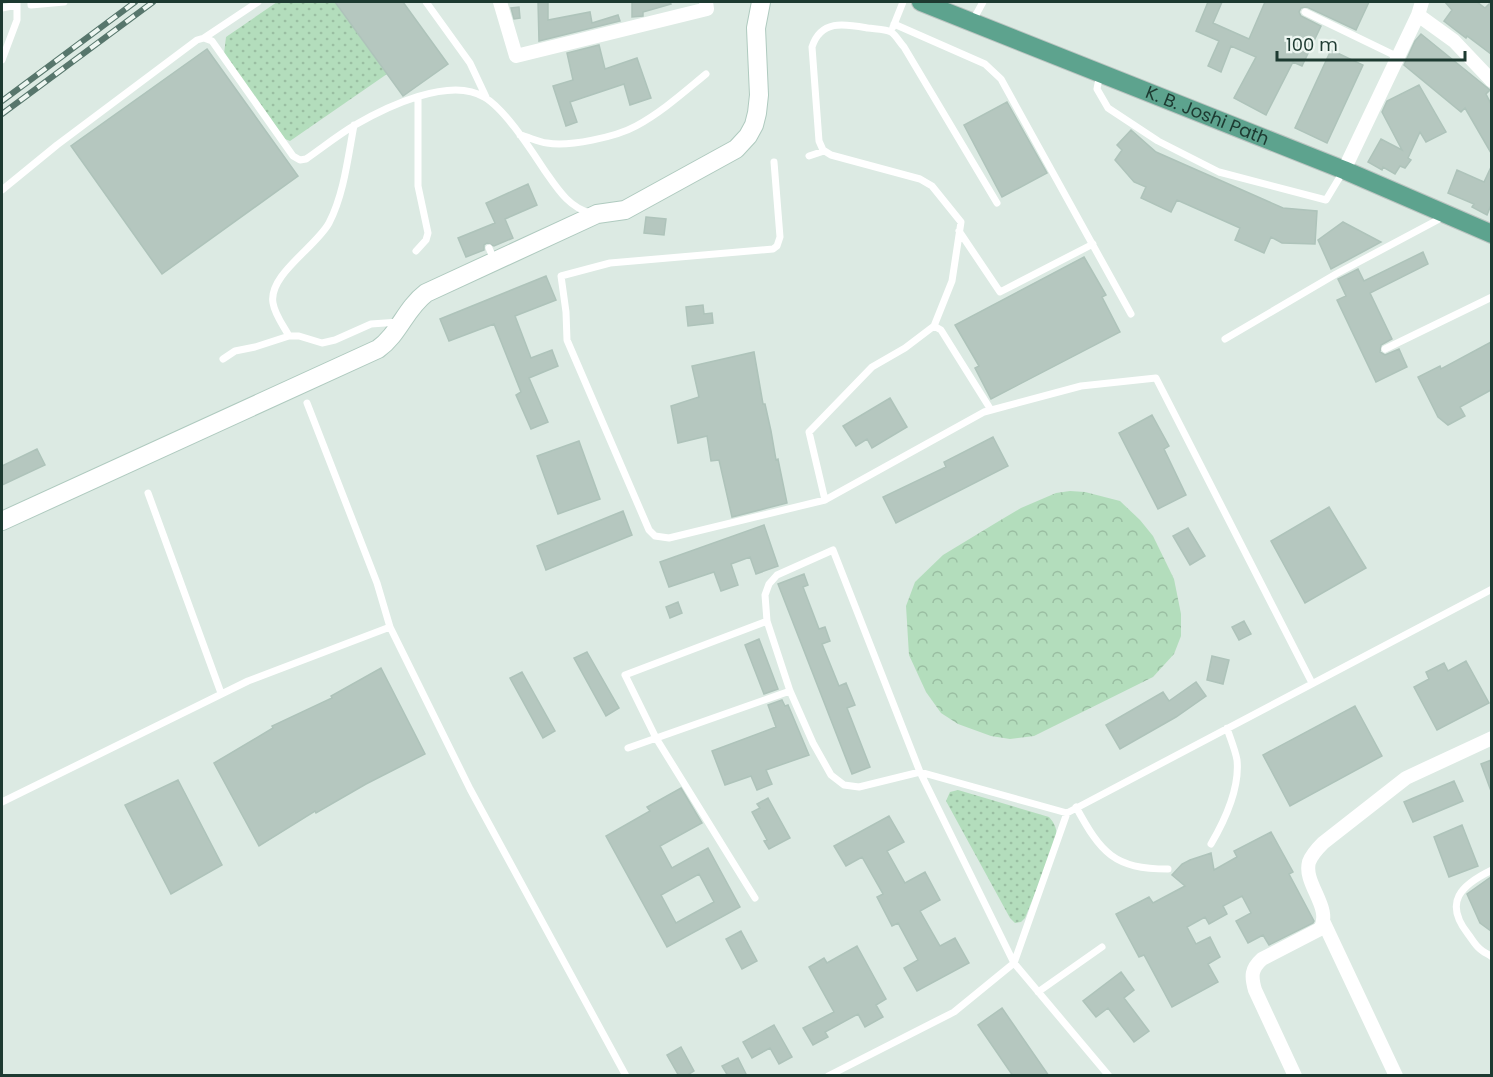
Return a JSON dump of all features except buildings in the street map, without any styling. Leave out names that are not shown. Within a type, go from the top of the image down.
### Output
[{"type":"main road","points":[[2,521],[378,349],[389,341],[412,306],[426,293],[492,255],[597,214],[625,210],[736,149],[748,136],[757,113],[759,94],[756,28],[761,2]]},
{"type":"main road","name":"K. B. Joshi Path","points":[[921,2],[1344,170],[1491,234]]},
{"type":"street","points":[[500,2],[516,56],[707,9],[706,2]]},
{"type":"street","points":[[1344,170],[1418,15],[1422,2]]},
{"type":"street","points":[[1418,15],[1454,41],[1491,81]]},
{"type":"street","points":[[1396,1076],[1324,923],[1309,863],[1313,854],[1323,843],[1406,778],[1491,738]]},
{"type":"street","points":[[1295,1076],[1255,990],[1251,976],[1255,966],[1262,959],[1320,929],[1324,923]]},
{"type":"lane","points":[[31,2],[31,5],[64,2]]},
{"type":"lane","points":[[2,190],[57,145],[197,40],[204,38],[258,2]]},
{"type":"lane","points":[[426,2],[470,63],[486,97],[519,134],[568,200],[584,211],[597,214]]},
{"type":"lane","points":[[891,32],[903,2]]},
{"type":"lane","points":[[972,22],[983,2]]},
{"type":"lane","points":[[2,8],[17,3],[17,20],[2,60]]},
{"type":"lane","points":[[1305,12],[1398,57]]},
{"type":"lane","points":[[894,24],[985,64],[1001,79],[1131,314]]},
{"type":"lane","points":[[825,500],[809,432],[872,367],[905,348],[934,326],[952,281],[961,222],[932,186],[920,179],[831,155],[825,151],[819,141],[812,47],[815,37],[832,25],[848,25],[891,32],[904,47],[997,203]]},
{"type":"lane","points":[[204,38],[212,41],[293,156],[300,160],[306,159],[354,125],[418,97],[450,90],[469,90],[486,97]]},
{"type":"lane","points":[[1100,73],[1097,88],[1108,108],[1158,141],[1219,172],[1326,200],[1344,170]]},
{"type":"lane","points":[[519,134],[545,143],[560,144],[593,140],[635,127],[668,105],[706,74]]},
{"type":"lane","points":[[416,251],[426,240],[428,233],[418,186],[418,97]]},
{"type":"lane","points":[[289,336],[276,314],[272,301],[274,287],[281,276],[321,236],[330,222],[338,202],[354,125]]},
{"type":"lane","points":[[809,156],[825,151]]},
{"type":"lane","points":[[774,162],[780,237],[777,246],[768,250],[610,263],[561,276],[567,340],[648,530],[655,536],[669,538],[825,500],[984,412],[1081,386],[1155,378],[1312,683]]},
{"type":"lane","points":[[1225,339],[1327,279],[1448,215]]},
{"type":"lane","points":[[959,231],[1000,292],[1093,244]]},
{"type":"lane","points":[[1386,349],[1491,297]]},
{"type":"lane","points":[[223,358],[235,351],[289,336],[298,336],[322,343],[335,340],[371,324],[386,321],[401,322]]},
{"type":"lane","points":[[934,326],[941,330],[991,410]]},
{"type":"lane","points":[[307,403],[377,583],[390,627],[470,789],[626,1076]]},
{"type":"lane","points":[[148,493],[222,693]]},
{"type":"lane","points":[[1067,813],[920,772],[859,787],[844,785],[831,776],[813,743],[790,691],[767,621],[765,595],[769,584],[777,575],[833,550],[920,772],[1014,963],[1109,1076]]},
{"type":"lane","points":[[828,1076],[954,1011],[1014,963],[1067,813],[1491,589]]},
{"type":"lane","points":[[754,898],[656,738],[625,675],[767,621]]},
{"type":"lane","points":[[2,802],[222,693],[390,627]]},
{"type":"lane","points":[[628,748],[790,691]]},
{"type":"lane","points":[[1211,844],[1223,823],[1235,787],[1237,760],[1227,728]]},
{"type":"lane","points":[[1076,807],[1093,838],[1119,862],[1143,869],[1168,869]]},
{"type":"lane","points":[[1491,870],[1466,886],[1457,896],[1455,911],[1459,922],[1480,949],[1491,957]]},
{"type":"lane","points":[[1038,992],[1101,947]]},
{"type":"green space","points":[[277,2],[335,2],[387,74],[290,141],[285,139],[224,54],[226,37]]},
{"type":"green space","points":[[1085,492],[1120,501],[1153,536],[1174,579],[1181,614],[1181,636],[1174,654],[1153,677],[1034,736],[1010,739],[991,736],[958,724],[941,713],[926,692],[909,655],[906,606],[915,582],[943,555],[1021,508],[1056,493]]},
{"type":"green space","points":[[958,790],[1049,817],[1054,823],[1057,833],[1055,844],[1025,918],[1021,922],[1015,923],[1010,918],[946,801],[950,792]]},
{"type":"railway","points":[[2,101],[135,2]]},
{"type":"railway","points":[[2,114],[153,2]]}]
